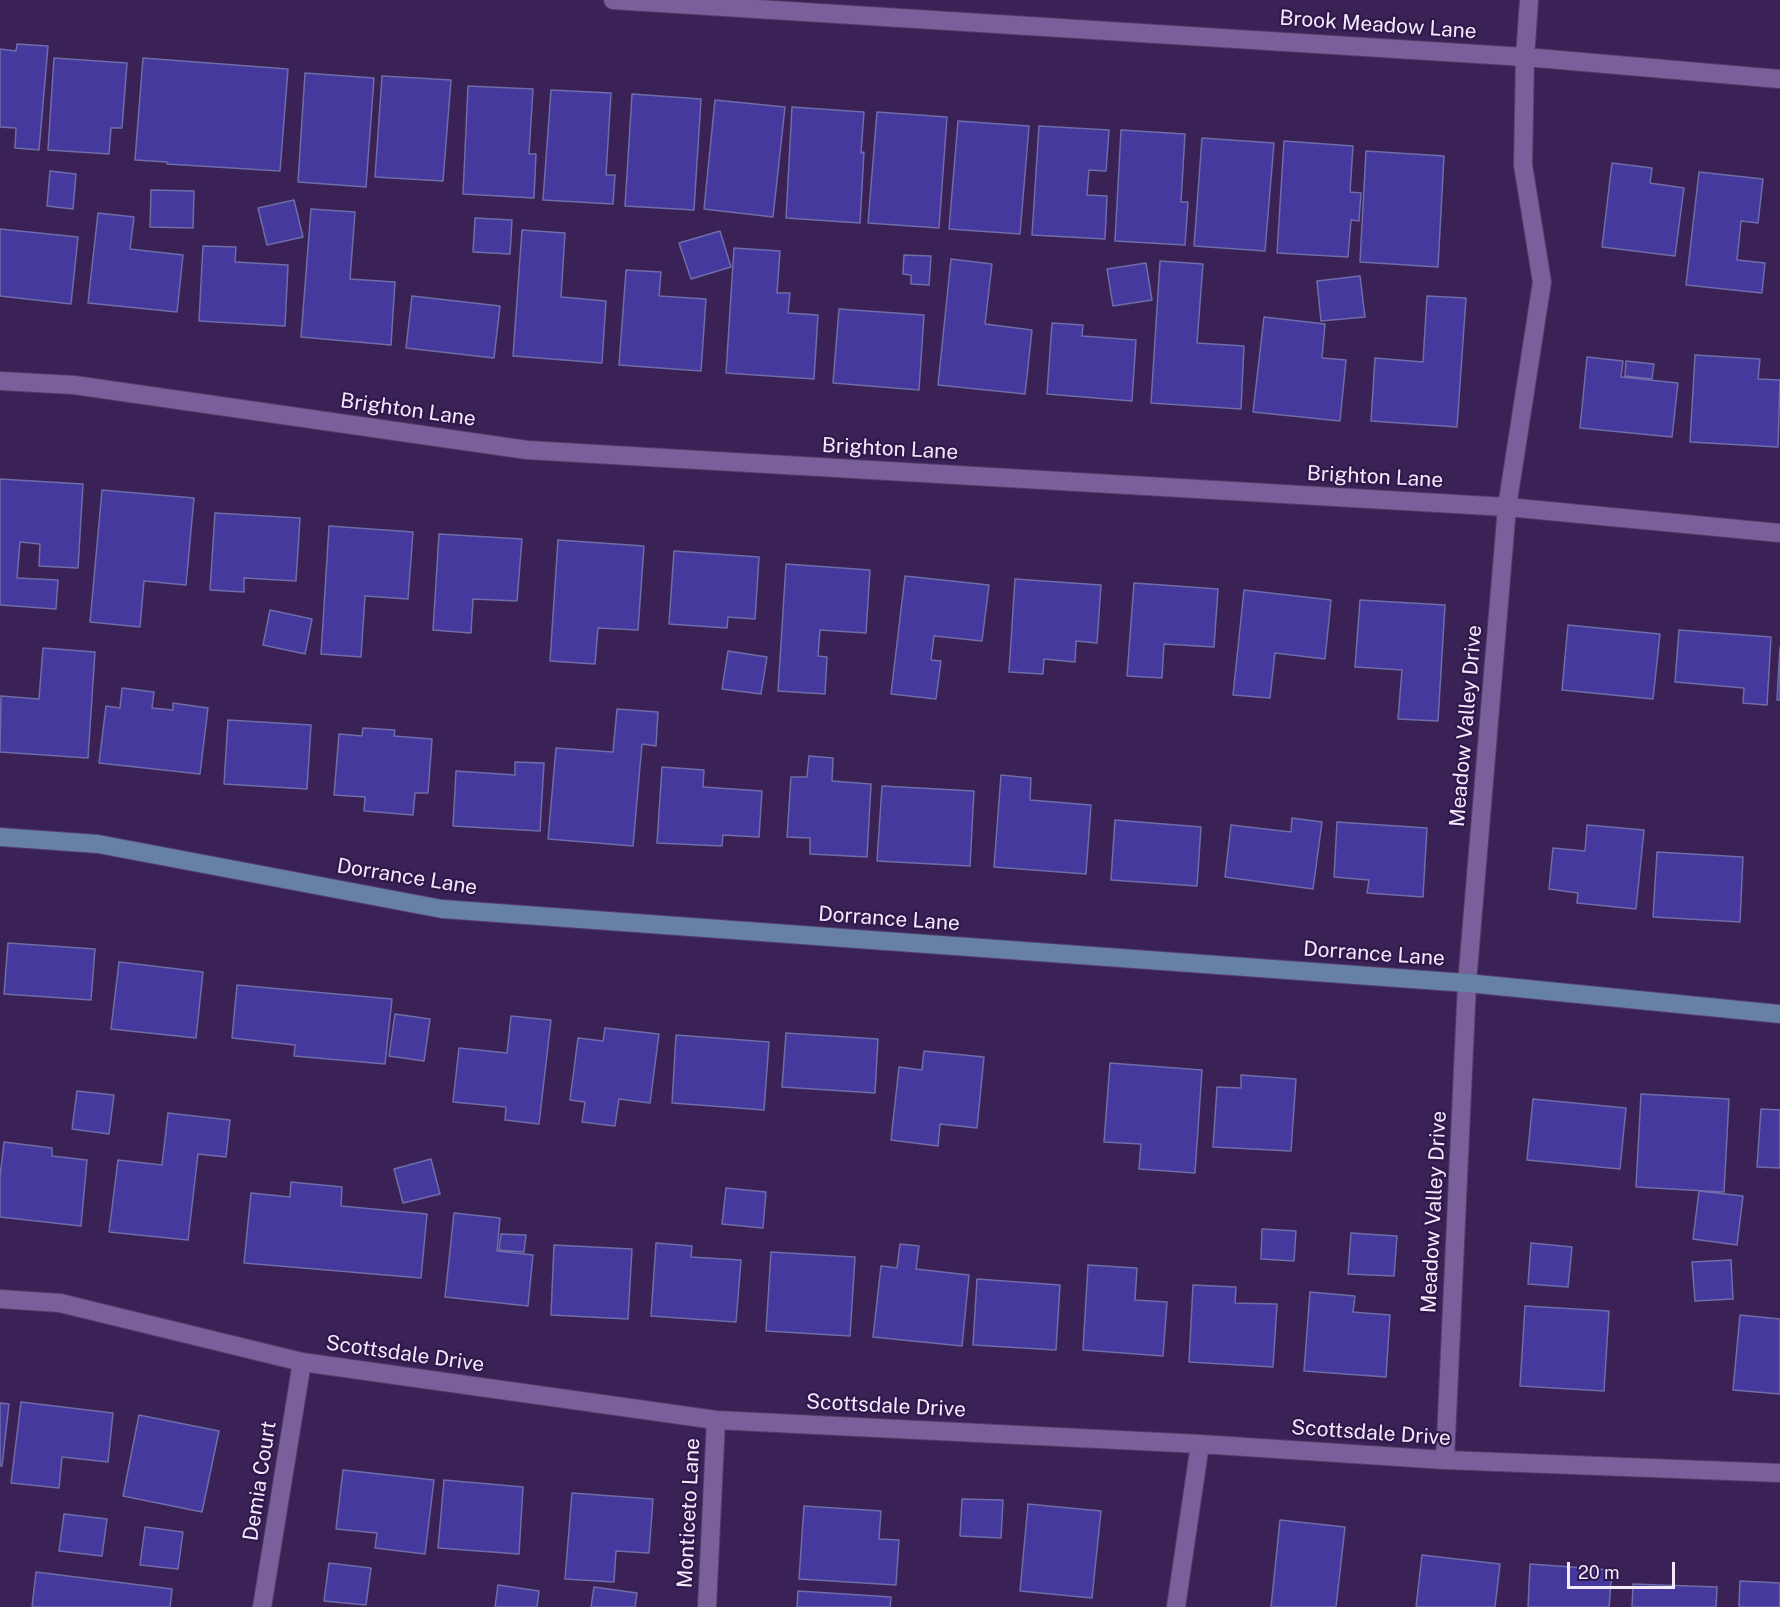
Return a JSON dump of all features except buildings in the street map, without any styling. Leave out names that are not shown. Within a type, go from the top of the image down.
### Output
[{"type":"street","name":"Brook Meadow Lane","points":[[613,0],[1525,57],[1780,79]]},
{"type":"street","name":"Meadow Valley Drive","points":[[1445,1460],[1467,983],[1507,507],[1542,282],[1523,165],[1525,57],[1529,0]]},
{"type":"street","name":"Brighton Lane","points":[[0,381],[74,384],[527,450],[1507,507],[1780,532]]},
{"type":"street","name":"Dorrance Lane","points":[[0,837],[98,844],[442,909],[1467,983],[1780,1014]]},
{"type":"street","name":"Scottsdale Drive","points":[[0,1299],[60,1303],[302,1362],[716,1420],[1200,1444],[1445,1460],[1780,1473]]},
{"type":"street","name":"Demia Court","points":[[262,1607],[302,1362]]},
{"type":"street","name":"Monticeto Lane","points":[[707,1607],[716,1420]]},
{"type":"street","points":[[1176,1607],[1200,1444]]}]
